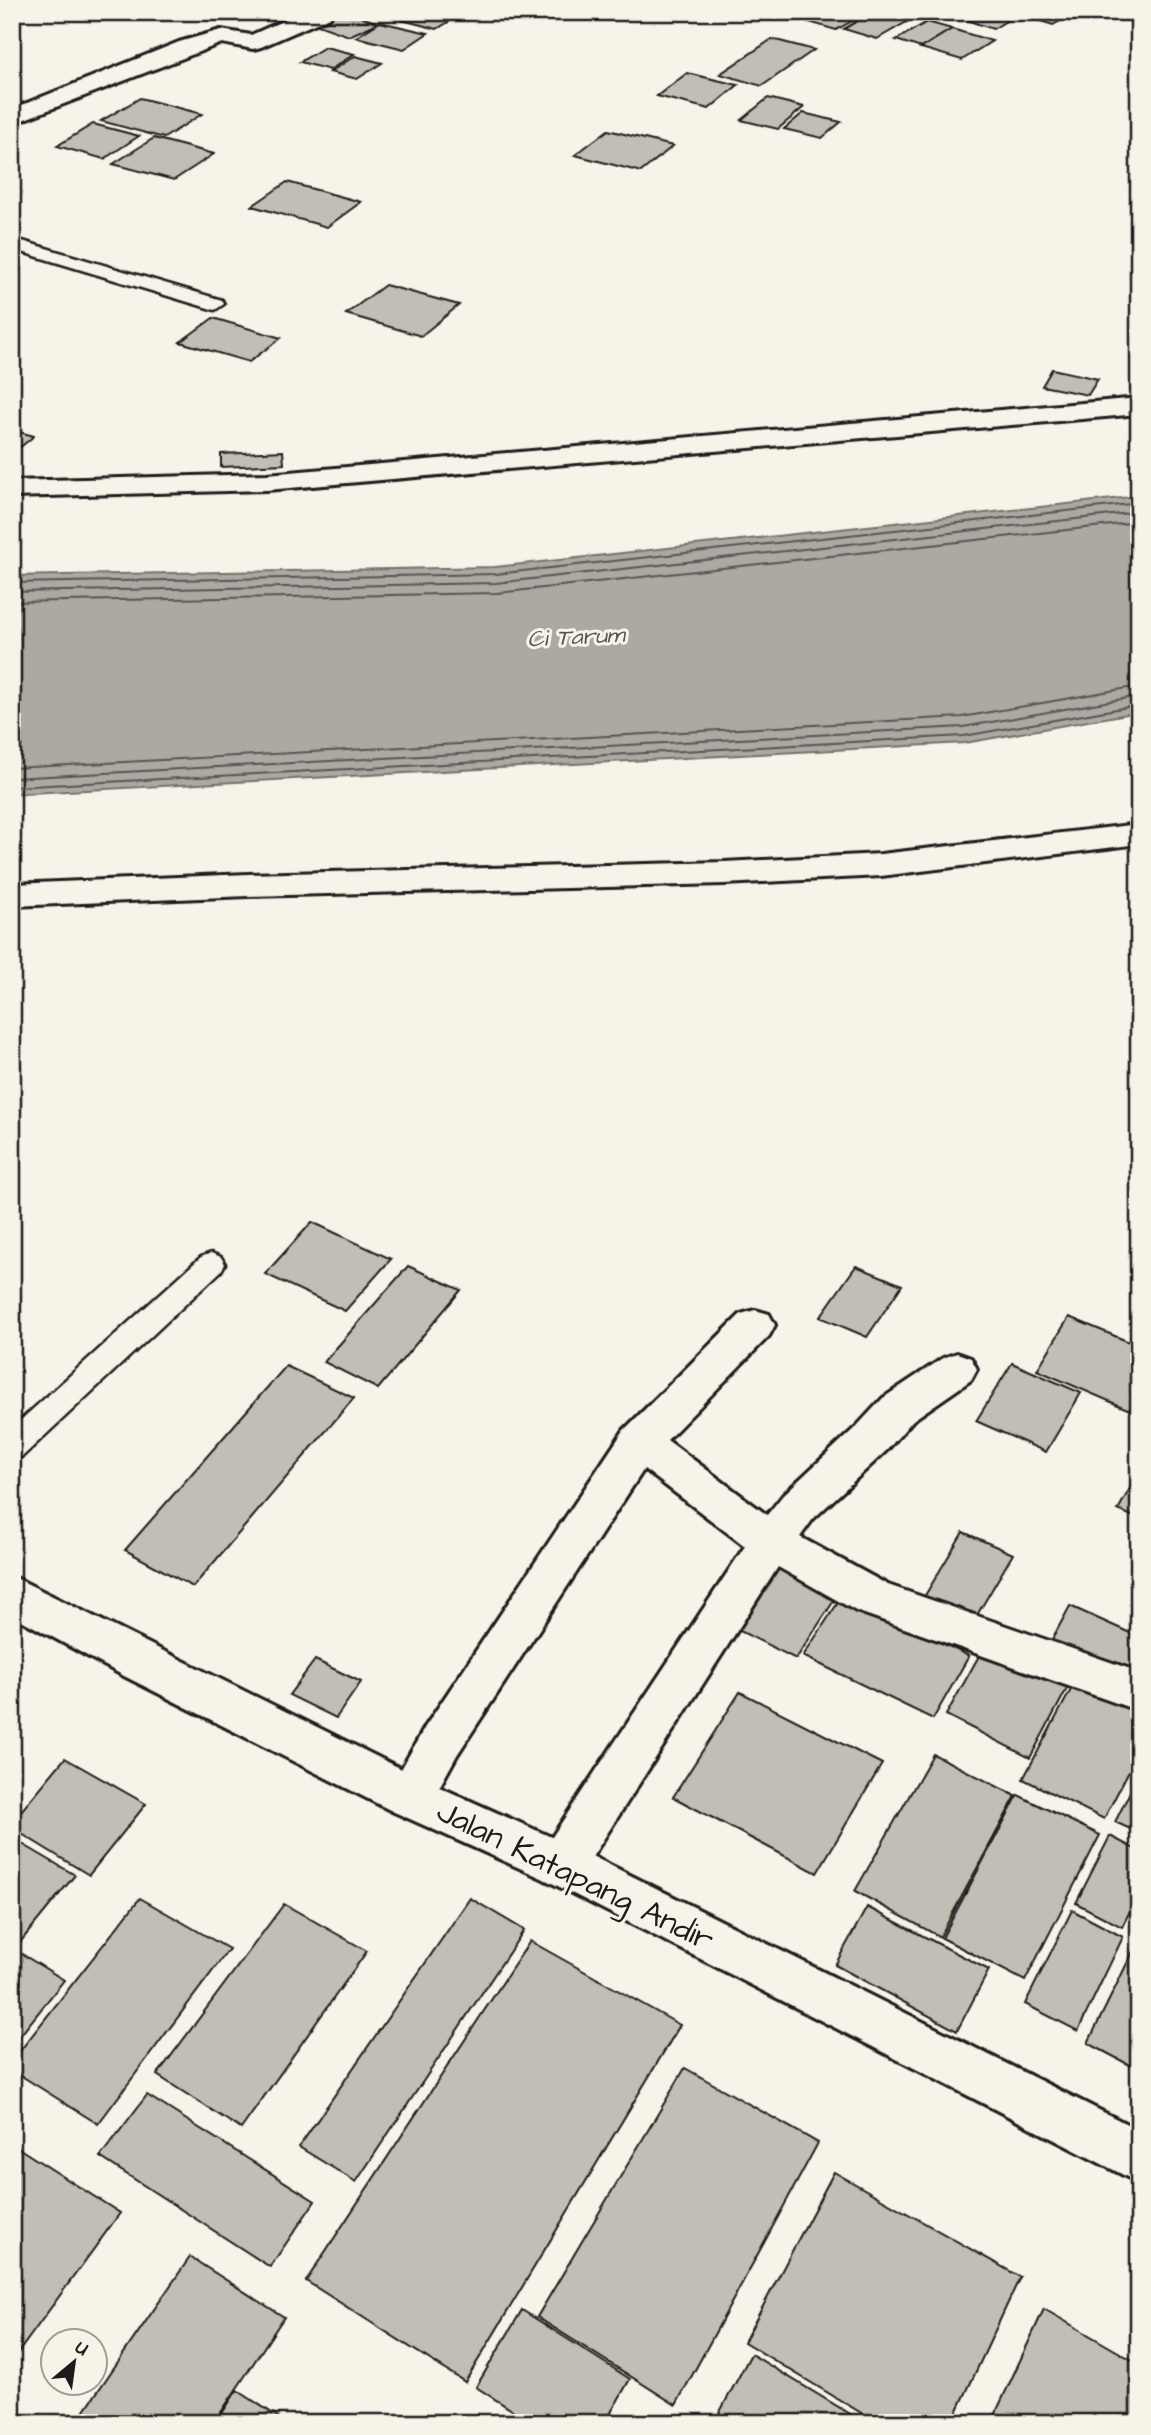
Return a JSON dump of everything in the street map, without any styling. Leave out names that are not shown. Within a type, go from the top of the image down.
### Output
[{"type":"street","points":[[12,117],[187,47],[220,36],[253,42],[322,12]]},
{"type":"street","points":[[12,489],[267,482],[1139,406]]},
{"type":"street","points":[[12,895],[248,885],[374,884],[724,873],[881,865],[1139,834]]},
{"type":"street","points":[[409,1796],[441,1741],[639,1442],[755,1325]]},
{"type":"street","points":[[561,1864],[771,1542],[798,1507],[872,1438],[898,1409],[957,1369]]},
{"type":"street","points":[[639,1442],[771,1542],[872,1598],[1139,1692]]},
{"type":"street","name":"Jalan Katapang Andir","points":[[12,1594],[140,1662],[409,1796],[561,1864],[1139,2157]]},
{"type":"lane","points":[[12,243],[215,304]]},
{"type":"lane","points":[[12,1447],[211,1265]]},
{"type":"water","name":"Ci Tarum","points":[[1139,496],[1139,712],[965,743],[12,794],[12,576],[495,567]]},
{"type":"building","points":[[342,12],[378,23],[349,36],[315,24]]},
{"type":"building","points":[[415,12],[463,13],[437,29],[402,20]]},
{"type":"building","points":[[800,12],[866,13],[836,30],[792,17]]},
{"type":"building","points":[[873,12],[885,12],[910,20],[877,39],[844,29]]},
{"type":"building","points":[[984,12],[1011,18],[993,29],[969,21]]},
{"type":"building","points":[[1012,12],[1076,12],[1053,25]]},
{"type":"building","points":[[380,22],[428,33],[404,49],[356,37]]},
{"type":"building","points":[[927,22],[952,29],[921,48],[896,40]]},
{"type":"building","points":[[952,29],[992,41],[962,60],[921,48]]},
{"type":"building","points":[[772,39],[814,50],[762,86],[720,74]]},
{"type":"building","points":[[325,47],[354,54],[330,70],[300,62]]},
{"type":"building","points":[[355,56],[382,63],[357,79],[330,72]]},
{"type":"building","points":[[687,73],[738,85],[709,109],[657,96]]},
{"type":"building","points":[[140,98],[202,114],[164,138],[101,121]]},
{"type":"building","points":[[768,98],[804,107],[778,129],[741,120]]},
{"type":"building","points":[[803,113],[841,122],[822,138],[784,129]]},
{"type":"building","points":[[93,124],[139,136],[104,159],[57,146]]},
{"type":"building","points":[[608,130],[673,146],[641,172],[575,155]]},
{"type":"building","points":[[154,138],[214,154],[174,180],[113,164]]},
{"type":"building","points":[[287,182],[361,202],[327,227],[252,206]]},
{"type":"building","points":[[385,285],[459,305],[421,336],[346,314]]},
{"type":"building","points":[[213,318],[281,338],[249,362],[180,342]]},
{"type":"building","points":[[1052,369],[1098,379],[1088,395],[1042,386]]},
{"type":"building","points":[[12,430],[34,436],[12,454]]},
{"type":"building","points":[[283,451],[284,464],[221,467],[221,454]]},
{"type":"building","points":[[312,1222],[391,1259],[345,1311],[265,1274]]},
{"type":"building","points":[[408,1266],[461,1290],[378,1389],[324,1362]]},
{"type":"building","points":[[856,1266],[902,1285],[867,1337],[820,1317]]},
{"type":"building","points":[[1069,1317],[1139,1346],[1139,1414],[1037,1370]]},
{"type":"building","points":[[1012,1363],[1081,1393],[1046,1452],[976,1421]]},
{"type":"building","points":[[286,1366],[354,1398],[193,1587],[125,1550]]},
{"type":"building","points":[[1139,1472],[1139,1519],[1118,1510]]},
{"type":"building","points":[[963,1532],[1013,1554],[974,1620],[924,1597]]},
{"type":"building","points":[[777,1567],[837,1596],[796,1659],[736,1629]]},
{"type":"building","points":[[843,1595],[969,1656],[933,1719],[803,1656]]},
{"type":"building","points":[[1070,1606],[1139,1637],[1139,1667],[1132,1681],[1050,1643]]},
{"type":"building","points":[[985,1645],[1069,1685],[1030,1758],[946,1715]]},
{"type":"building","points":[[315,1660],[361,1682],[336,1718],[289,1695]]},
{"type":"building","points":[[1075,1682],[1139,1712],[1139,1751],[1104,1819],[1023,1779]]},
{"type":"building","points":[[740,1692],[882,1764],[817,1873],[673,1797]]},
{"type":"building","points":[[933,1754],[1016,1796],[940,1937],[855,1891]]},
{"type":"building","points":[[65,1758],[146,1804],[89,1875],[12,1828],[12,1822]]},
{"type":"building","points":[[1139,1774],[1139,1833],[1115,1822]]},
{"type":"building","points":[[1018,1795],[1100,1835],[1025,1981],[942,1938]]},
{"type":"building","points":[[1110,1836],[1139,1851],[1139,1893],[1122,1927],[1076,1903]]},
{"type":"building","points":[[12,1838],[75,1875],[17,1946],[12,1944]]},
{"type":"building","points":[[140,1898],[229,1949],[98,2124],[12,2070],[12,2061]]},
{"type":"building","points":[[470,1898],[524,1930],[356,2182],[299,2147]]},
{"type":"building","points":[[284,1904],[367,1951],[241,2129],[157,2075]]},
{"type":"building","points":[[867,1907],[989,1970],[957,2031],[835,1965]]},
{"type":"building","points":[[1072,1910],[1123,1937],[1078,2031],[1025,2004]]},
{"type":"building","points":[[1139,1939],[1139,2070],[1088,2043]]},
{"type":"building","points":[[530,1941],[680,2025],[465,2382],[306,2281]]},
{"type":"building","points":[[12,1948],[64,1980],[12,2046]]},
{"type":"building","points":[[685,2068],[818,2143],[676,2405],[537,2317]]},
{"type":"building","points":[[147,2095],[315,2201],[270,2267],[100,2157]]},
{"type":"building","points":[[12,2144],[120,2213],[12,2361]]},
{"type":"building","points":[[834,2172],[1020,2277],[952,2423],[878,2423],[744,2342]]},
{"type":"building","points":[[190,2257],[284,2317],[214,2423],[76,2423],[95,2396],[108,2396],[108,2376]]},
{"type":"building","points":[[1044,2309],[1139,2364],[1139,2423],[991,2423]]},
{"type":"building","points":[[522,2310],[630,2379],[605,2423],[532,2423],[476,2387]]},
{"type":"building","points":[[751,2354],[865,2423],[714,2423]]},
{"type":"building","points":[[237,2390],[287,2423],[216,2423]]}]
